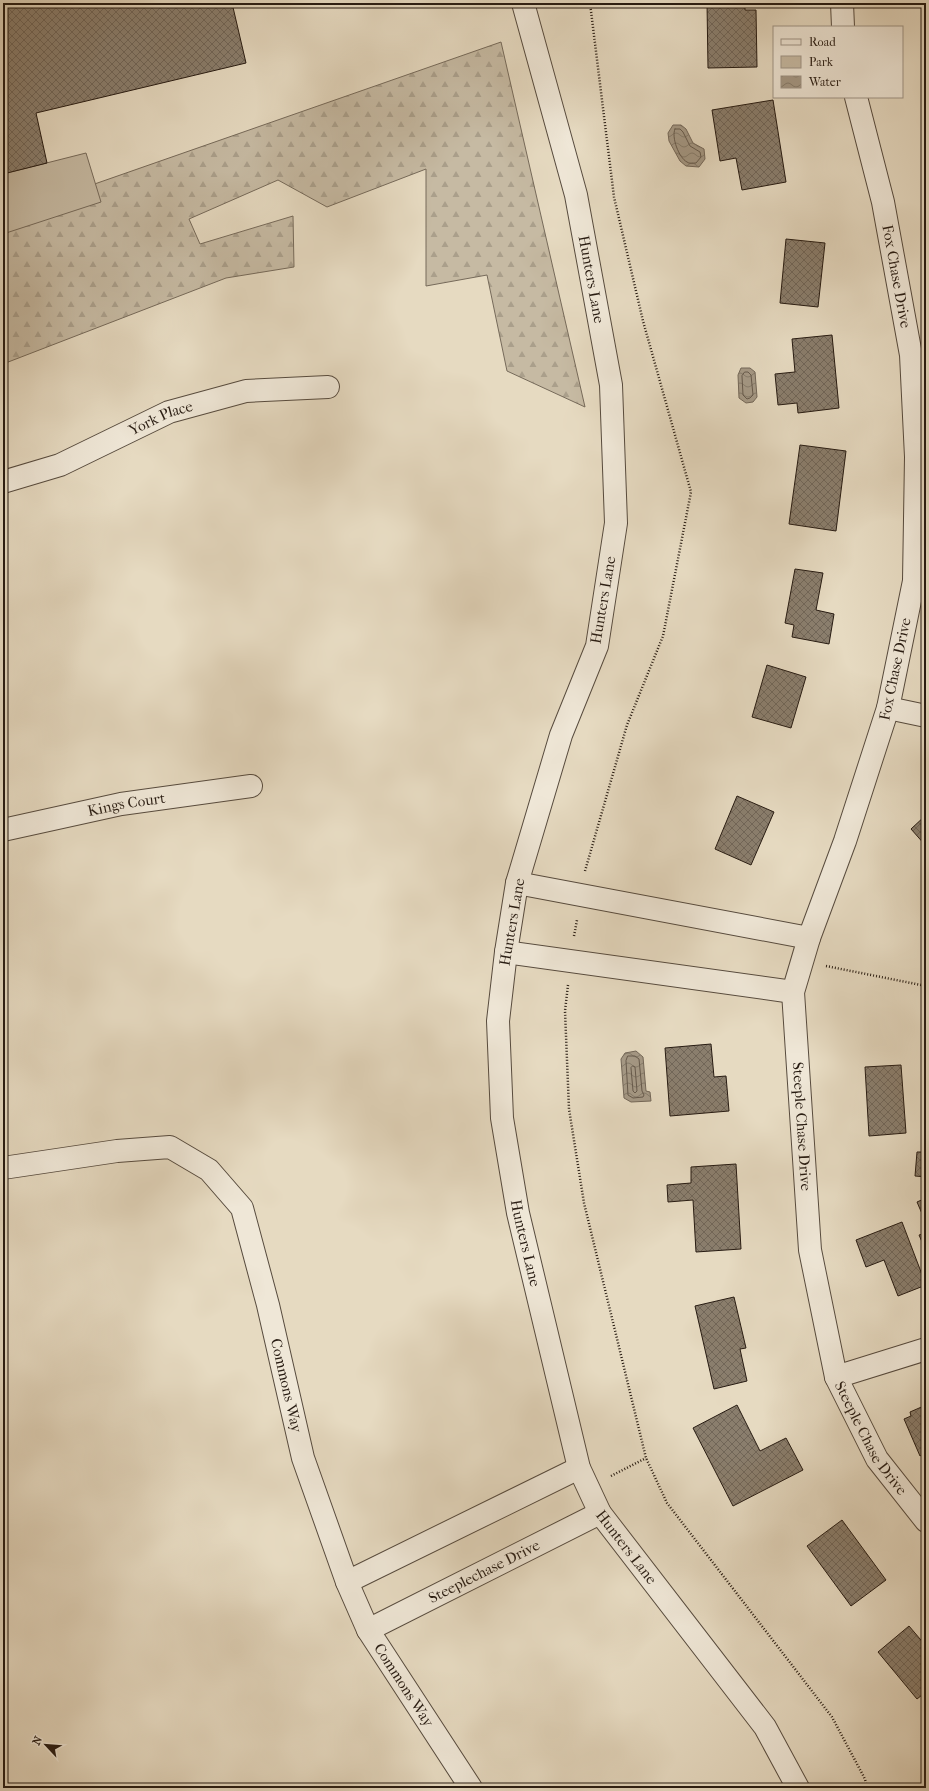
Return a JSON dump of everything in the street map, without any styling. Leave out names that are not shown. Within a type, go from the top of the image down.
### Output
[{"type":"street","name":"Hunters Lane","points":[[523,3],[576,195],[610,385],[616,524],[597,646],[561,735],[517,883],[506,952],[498,1021],[502,1118],[518,1213],[579,1468],[600,1513],[765,1727],[798,1788]]},
{"type":"street","points":[[842,3],[843,26]]},
{"type":"street","name":"Fox Chase Drive","points":[[794,992],[802,962],[845,841],[888,708],[914,581],[916,457],[911,355],[883,202],[856,98]]},
{"type":"street","name":"York Place","points":[[3,482],[60,465],[170,412],[246,391],[328,387]]},
{"type":"street","points":[[888,708],[926,716]]},
{"type":"street","name":"Kings Court","points":[[3,830],[121,804],[251,786]]},
{"type":"street","points":[[517,883],[810,938]]},
{"type":"street","points":[[506,952],[794,992]]},
{"type":"street","name":"Steeple Chase Drive","points":[[794,992],[810,1250],[836,1377],[877,1459],[926,1521]]},
{"type":"street","name":"Commons Way","points":[[3,1168],[116,1151],[170,1147],[209,1170],[242,1208],[268,1305],[303,1458],[347,1582],[368,1630],[471,1788]]},
{"type":"street","points":[[836,1377],[926,1349]]},
{"type":"street","points":[[347,1582],[579,1468]]},
{"type":"street","name":"Steeplechase Drive","points":[[368,1630],[600,1513]]},
{"type":"path","points":[[802,962],[926,986]]},
{"type":"path","points":[[589,1487],[646,1458]]},
{"type":"green space","points":[[501,42],[585,407],[507,371],[487,275],[426,286],[426,169],[327,207],[278,180],[189,219],[200,244],[293,216],[294,267],[226,278],[3,364],[3,216]]},
{"type":"green space","points":[[86,153],[101,202],[3,234],[3,174]]},
{"type":"water","points":[[673,125],[681,125],[686,129],[693,143],[704,149],[705,159],[699,167],[686,166],[680,161],[669,141],[668,133]]},
{"type":"water","points":[[741,368],[750,368],[755,372],[757,397],[753,402],[746,403],[739,398],[738,375]]},
{"type":"water","points":[[636,1051],[643,1057],[646,1091],[650,1092],[651,1101],[631,1102],[624,1098],[621,1059],[625,1053]]},
{"type":"building","points":[[3,3],[116,3],[114,7],[130,3],[232,3],[246,63],[36,113],[47,163],[3,174]]},
{"type":"building","points":[[707,3],[745,3],[745,10],[756,10],[757,67],[708,68]]},
{"type":"building","points":[[773,100],[786,182],[742,190],[736,158],[720,161],[712,110]]},
{"type":"building","points":[[786,239],[825,243],[818,307],[780,303]]},
{"type":"building","points":[[832,335],[839,408],[798,413],[797,403],[778,405],[775,374],[795,372],[792,339]]},
{"type":"building","points":[[800,445],[846,451],[836,531],[789,524]]},
{"type":"building","points":[[795,569],[823,573],[816,610],[834,614],[829,644],[792,637],[794,625],[785,623]]},
{"type":"building","points":[[767,665],[806,677],[791,728],[752,717]]},
{"type":"building","points":[[737,796],[774,812],[751,865],[715,849]]},
{"type":"building","points":[[926,815],[926,846],[911,829]]},
{"type":"building","points":[[711,1044],[714,1077],[726,1076],[729,1111],[670,1116],[665,1048]]},
{"type":"building","points":[[901,1065],[906,1133],[869,1136],[865,1067]]},
{"type":"building","points":[[917,1152],[926,1152],[926,1177],[915,1176]]},
{"type":"building","points":[[736,1164],[741,1249],[696,1252],[693,1200],[668,1202],[667,1185],[691,1183],[691,1167]]},
{"type":"building","points":[[926,1198],[926,1223],[917,1202]]},
{"type":"building","points":[[902,1222],[926,1285],[898,1296],[884,1260],[866,1267],[856,1240]]},
{"type":"building","points":[[926,1233],[926,1251],[919,1235]]},
{"type":"building","points":[[734,1297],[746,1348],[740,1349],[747,1381],[714,1389],[695,1306]]},
{"type":"building","points":[[737,1405],[760,1451],[786,1438],[803,1470],[733,1506],[693,1428]]},
{"type":"building","points":[[926,1405],[926,1452],[920,1456],[904,1419],[911,1416],[910,1412]]},
{"type":"building","points":[[842,1520],[886,1580],[851,1606],[807,1546]]},
{"type":"building","points":[[909,1626],[926,1646],[926,1692],[917,1699],[878,1652]]}]
